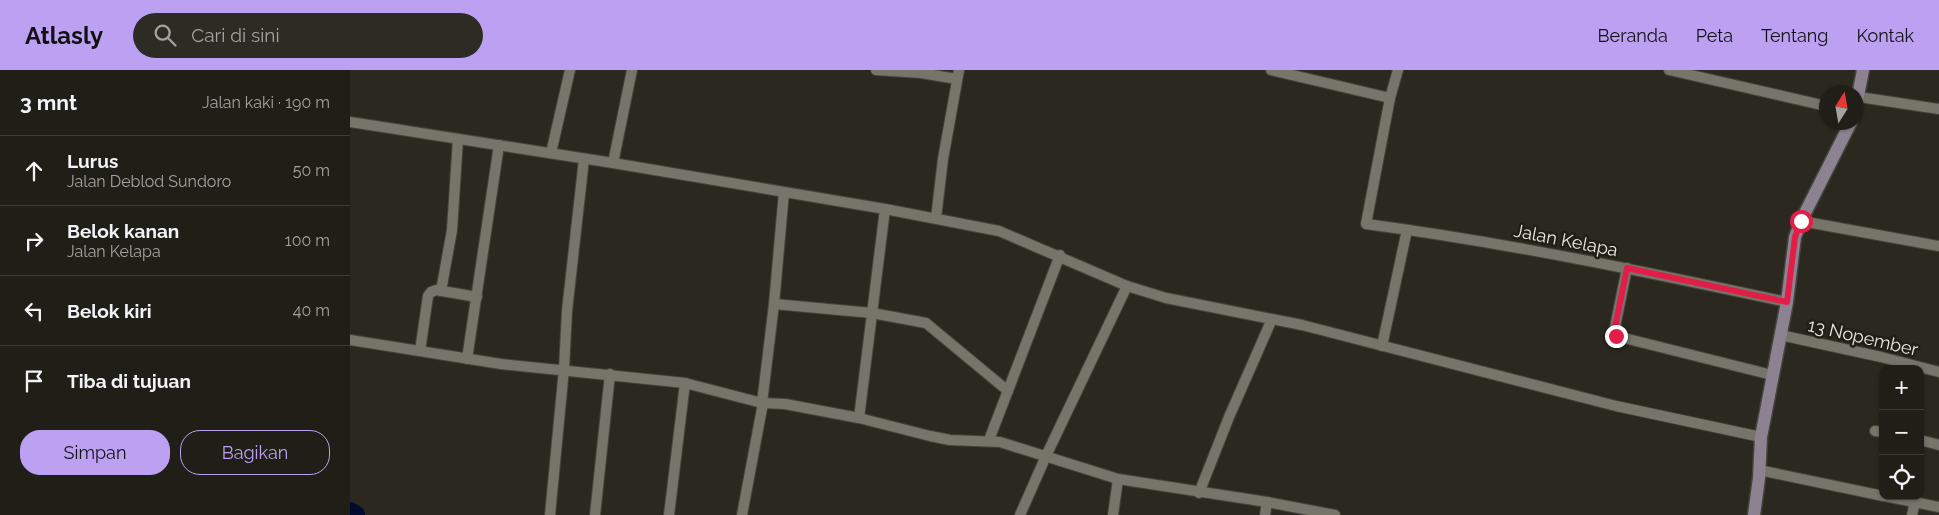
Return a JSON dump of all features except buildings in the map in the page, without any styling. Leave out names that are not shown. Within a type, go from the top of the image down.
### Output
[{"type":"main road","points":[[1861,85],[1863,70]]},
{"type":"main road","points":[[1754,515],[1761,438],[1787,302],[1795,237],[1801,221],[1847,130]]},
{"type":"street","points":[[551,153],[570,70]]},
{"type":"street","points":[[613,163],[632,70]]},
{"type":"street","points":[[876,70],[958,74],[942,159],[936,218]]},
{"type":"street","points":[[1271,70],[1390,98],[1398,70]]},
{"type":"street","points":[[1669,70],[1819,104]]},
{"type":"street","name":"Jalan Kelapa","points":[[1390,98],[1366,224],[1473,239],[1627,268],[1787,302]]},
{"type":"street","points":[[1864,102],[1939,109]]},
{"type":"street","points":[[350,122],[613,163],[885,209],[999,231],[1128,286],[1166,298],[1272,319],[1616,406],[1761,438]]},
{"type":"street","points":[[441,291],[452,230],[458,139]]},
{"type":"street","points":[[467,359],[499,145]]},
{"type":"street","points":[[550,515],[564,369],[567,311],[584,159]]},
{"type":"street","points":[[742,515],[763,403],[784,192]]},
{"type":"street","points":[[858,418],[885,209]]},
{"type":"street","points":[[1801,221],[1939,246]]},
{"type":"street","points":[[1382,346],[1407,230]]},
{"type":"street","points":[[990,440],[1060,256]]},
{"type":"street","points":[[1627,268],[1614,332],[1616,336],[1772,375]]},
{"type":"street","points":[[1020,515],[1046,456],[1128,286]]},
{"type":"street","points":[[420,351],[430,292],[436,290],[477,297]]},
{"type":"street","points":[[774,304],[872,313],[926,323],[1008,392]]},
{"type":"street","points":[[1200,493],[1228,417],[1272,319]]},
{"type":"street","name":"13 Nopember","points":[[1780,335],[1939,372]]},
{"type":"street","points":[[350,340],[519,366],[564,369],[685,383],[763,403],[785,404],[858,418],[943,439],[990,440],[1118,479],[1267,502],[1335,515]]},
{"type":"street","points":[[596,515],[610,374]]},
{"type":"street","points":[[669,515],[685,383]]},
{"type":"street","points":[[1924,441],[1939,444]]},
{"type":"street","points":[[1759,470],[1879,495]]},
{"type":"street","points":[[1113,515],[1118,479]]},
{"type":"street","points":[[1904,500],[1939,507]]},
{"type":"street","points":[[1265,515],[1267,502]]},
{"type":"street","points":[[1912,515],[1915,502]]},
{"type":"waterway","points":[[350,512],[355,515]]},
{"type":"route","points":[[1616,336],[1614,332],[1627,268],[1787,302],[1795,237],[1801,221]]}]
